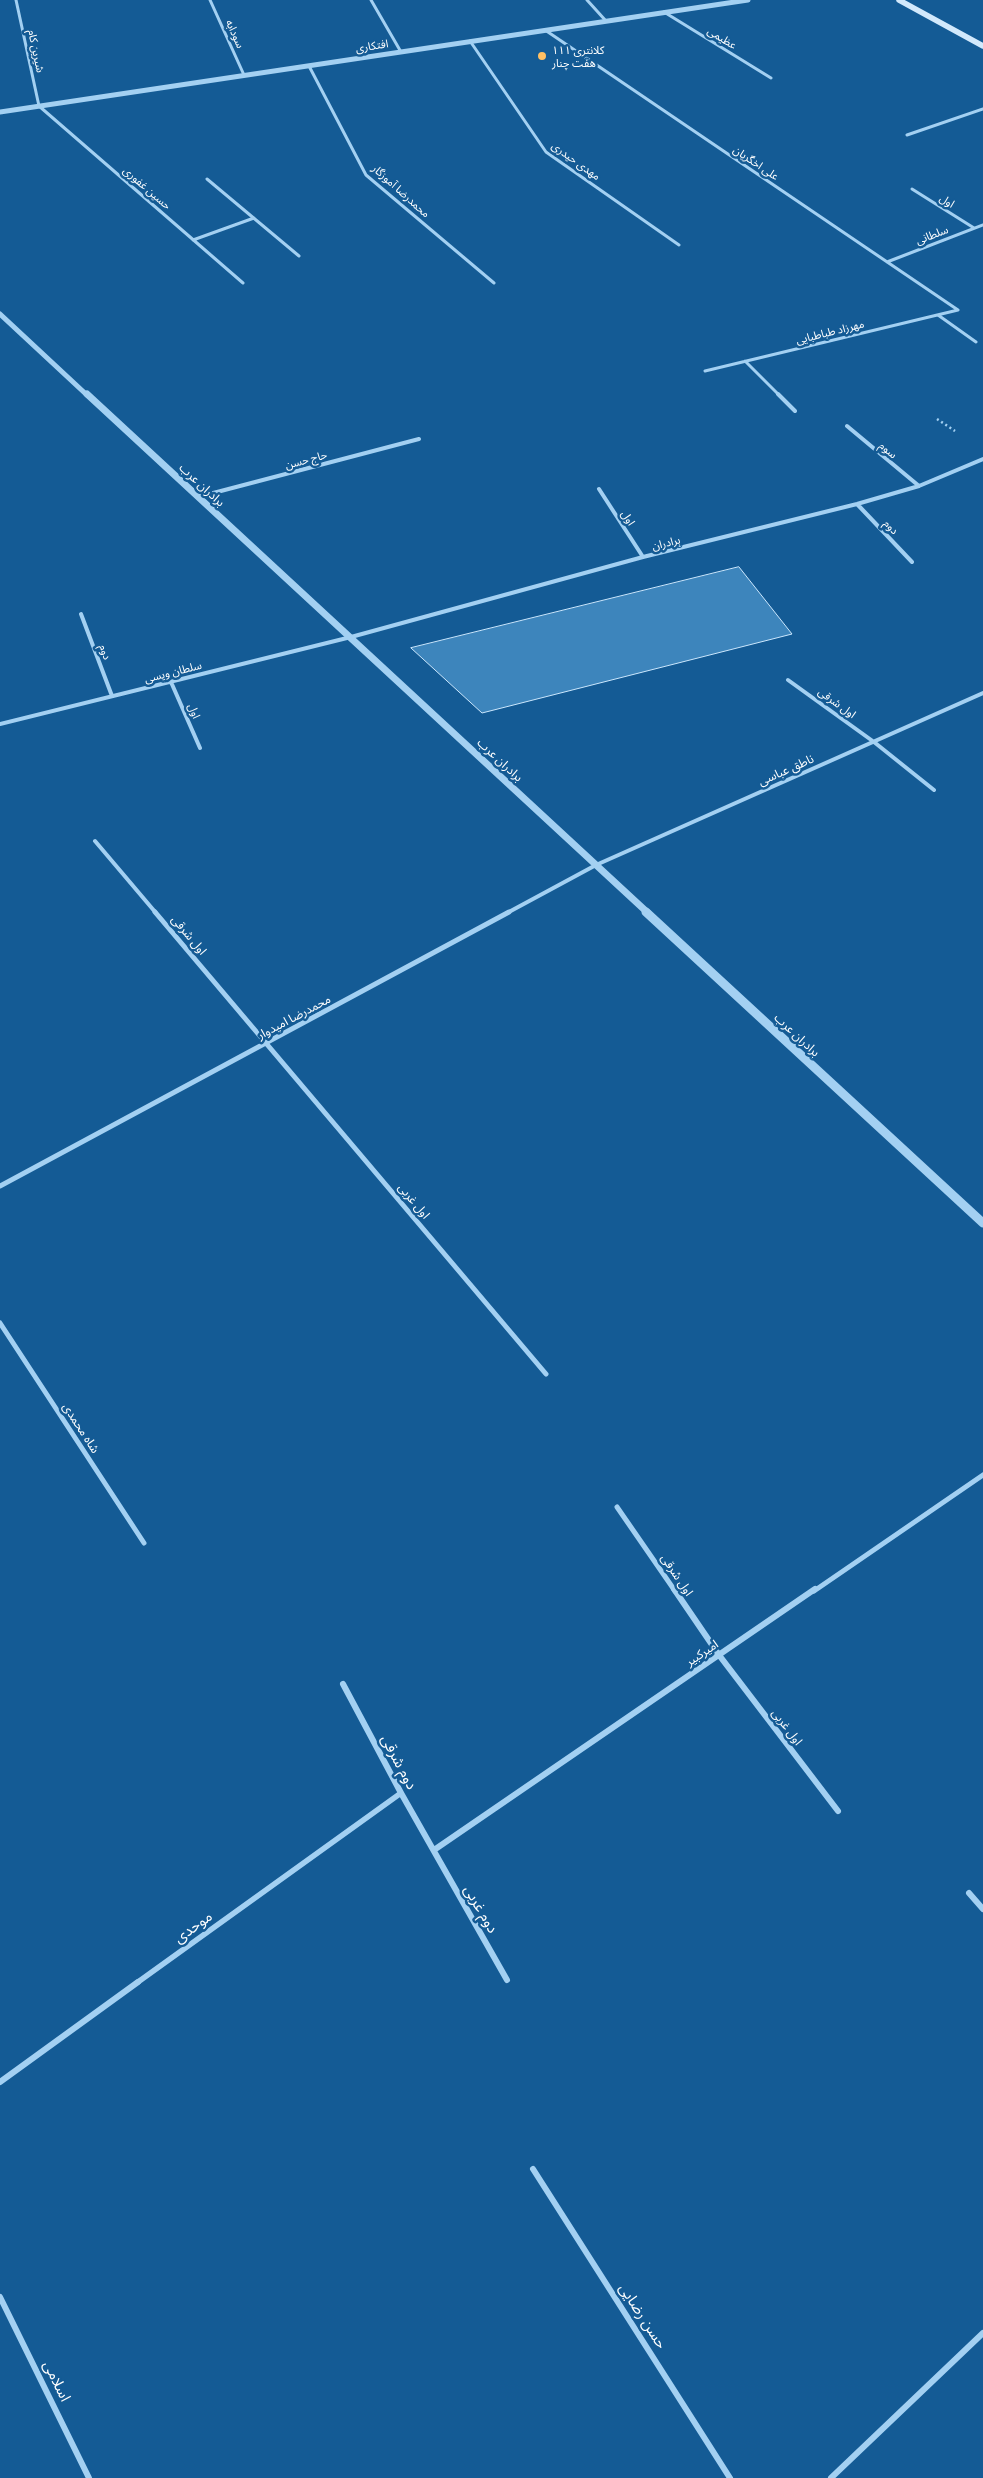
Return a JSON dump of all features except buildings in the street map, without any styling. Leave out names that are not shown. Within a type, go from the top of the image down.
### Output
[{"type":"main road","points":[[899,0],[983,46]]},
{"type":"street","name":"شیرین کام","points":[[16,0],[39,106]]},
{"type":"street","name":"سودابه","points":[[210,0],[244,76]]},
{"type":"street","points":[[371,0],[401,52]]},
{"type":"street","points":[[587,0],[606,21]]},
{"type":"street","name":"افتکاری","points":[[0,112],[748,0]]},
{"type":"street","name":"عظیمی","points":[[664,12],[771,78]]},
{"type":"street","name":"علی اخگریان","points":[[545,30],[958,310]]},
{"type":"street","points":[[976,42],[983,40]]},
{"type":"street","name":"مهدی حیدری","points":[[470,41],[546,152],[679,245]]},
{"type":"street","name":"محمدرضا آموزگار","points":[[309,66],[366,175],[494,283]]},
{"type":"street","name":"حسین غفوری","points":[[39,106],[243,284]]},
{"type":"street","points":[[907,135],[983,109]]},
{"type":"street","points":[[207,179],[299,256]]},
{"type":"street","name":"اول","points":[[912,189],[974,228]]},
{"type":"street","points":[[192,240],[254,218]]},
{"type":"street","name":"سلطانی","points":[[887,262],[983,225]]},
{"type":"street","name":"مهرزاد طباطبایی","points":[[705,371],[958,310]]},
{"type":"street","name":"برادران عرب","points":[[0,314],[983,1223]]},
{"type":"street","points":[[938,314],[976,342]]},
{"type":"street","points":[[745,361],[795,411]]},
{"type":"street","name":"سوم","points":[[847,426],[919,486]]},
{"type":"street","name":"حاج حسن","points":[[198,497],[419,440]]},
{"type":"street","name":"برادران","points":[[350,637],[643,557],[857,504],[919,486],[983,459]]},
{"type":"street","name":"اول","points":[[599,489],[643,557]]},
{"type":"street","name":"دوم","points":[[857,504],[912,562]]},
{"type":"street","name":"دوم","points":[[82,614],[112,696]]},
{"type":"street","name":"سلطان ویسی","points":[[0,724],[350,637]]},
{"type":"street","name":"اول شرقی","points":[[788,680],[874,742]]},
{"type":"street","name":"اول","points":[[171,682],[200,748]]},
{"type":"street","name":"ناطق عباسی","points":[[596,865],[983,693]]},
{"type":"street","points":[[874,742],[934,790]]},
{"type":"street","name":"اول شرقی","points":[[95,841],[266,1043]]},
{"type":"street","name":"محمدرضا امیدوار","points":[[0,1186],[596,865]]},
{"type":"street","name":"اول غربی","points":[[266,1043],[546,1374]]},
{"type":"street","name":"شاه محمدی","points":[[0,1323],[144,1543]]},
{"type":"street","name":"امیرکبیر","points":[[434,1850],[983,1475]]},
{"type":"street","name":"اول شرقی","points":[[617,1507],[719,1655]]},
{"type":"street","name":"اول غربی","points":[[719,1655],[838,1811]]},
{"type":"street","name":"دوم شرقی","points":[[343,1684],[401,1794],[434,1850]]},
{"type":"street","name":"موحدی","points":[[0,2082],[401,1794]]},
{"type":"street","name":"دوم غربی","points":[[434,1850],[507,1980]]},
{"type":"street","points":[[969,1893],[983,1910]]},
{"type":"street","name":"حسن رضایی","points":[[533,2169],[730,2478]]},
{"type":"street","name":"اسلامی","points":[[0,2297],[89,2478]]},
{"type":"street","points":[[831,2478],[983,2333]]},
{"type":"place","name":"کلانتری ۱۱۱ هفت چنار","points":[[542,56]]}]
